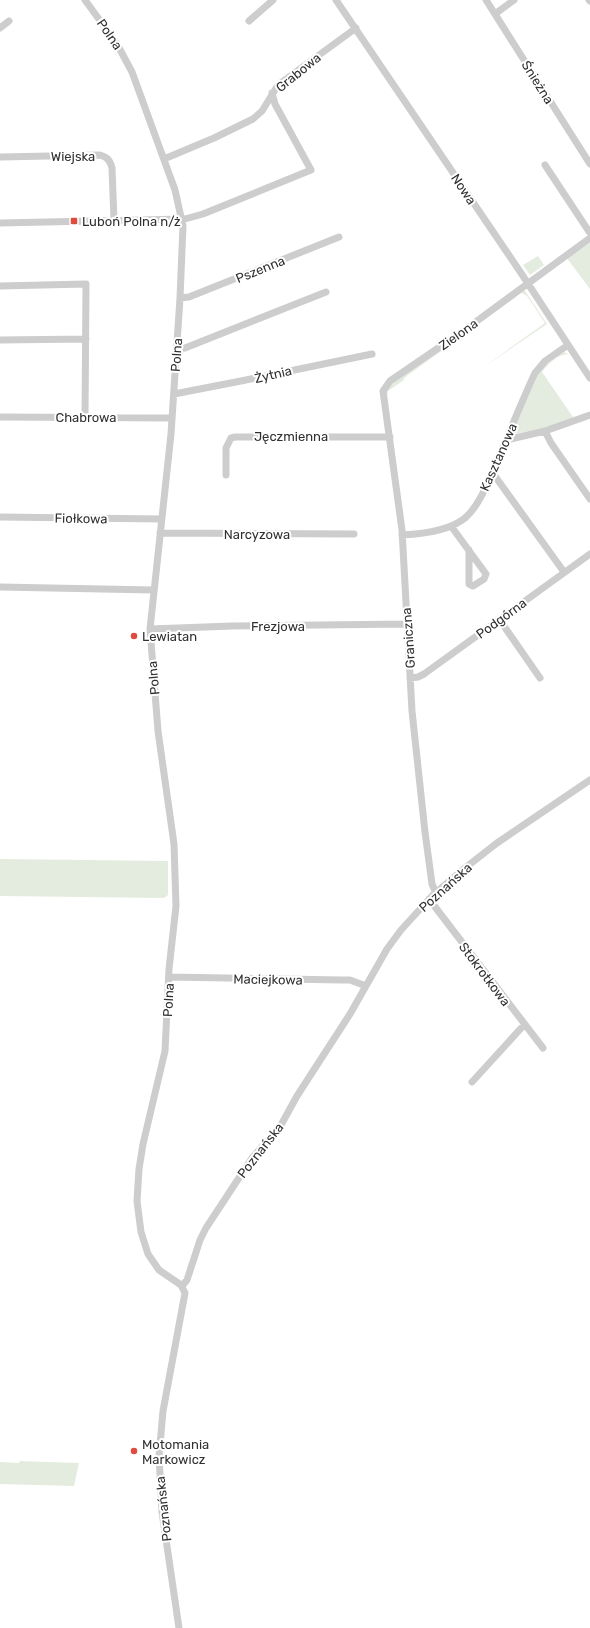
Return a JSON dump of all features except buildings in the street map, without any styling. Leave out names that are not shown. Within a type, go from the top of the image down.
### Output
[{"type":"street","name":"Polna","points":[[85,0],[114,39],[127,61],[135,79],[175,190],[182,219],[183,242],[174,394],[150,629],[158,731],[175,852],[176,906],[169,977],[164,1055],[143,1144],[139,1169],[137,1205],[142,1235],[150,1258],[162,1272],[182,1286]]},
{"type":"street","points":[[249,21],[273,0]]},
{"type":"street","name":"Nowa","points":[[336,0],[590,378]]},
{"type":"street","name":"Śnieżna","points":[[486,0],[590,164]]},
{"type":"street","points":[[495,14],[514,0]]},
{"type":"street","points":[[0,28],[9,21]]},
{"type":"street","name":"Grabowa","points":[[182,219],[203,214],[310,170],[275,104],[272,93],[278,85],[356,28]]},
{"type":"street","points":[[164,159],[214,138],[253,119],[262,111],[272,93]]},
{"type":"street","name":"Wiejska","points":[[0,157],[100,155],[106,157],[112,168],[114,220]]},
{"type":"street","points":[[545,165],[590,233]]},
{"type":"street","points":[[0,223],[182,219]]},
{"type":"street","name":"Pszenna","points":[[180,298],[191,296],[339,238]]},
{"type":"street","name":"Zielona","points":[[387,384],[590,238]]},
{"type":"street","points":[[0,286],[86,284],[85,417]]},
{"type":"street","points":[[177,349],[185,348],[326,292]]},
{"type":"street","points":[[0,340],[86,339]]},
{"type":"street","name":"Kasztanowa","points":[[402,535],[439,530],[451,526],[466,517],[473,510],[492,472],[538,369],[545,361],[568,345]]},
{"type":"street","name":"Żytnia","points":[[174,394],[372,354]]},
{"type":"street","name":"Graniczna","points":[[387,384],[383,396],[390,437],[402,535],[412,711],[425,832],[432,884],[436,893]]},
{"type":"street","points":[[506,440],[545,431],[590,416]]},
{"type":"street","name":"Chabrowa","points":[[0,417],[172,418]]},
{"type":"street","points":[[545,431],[551,443],[590,498]]},
{"type":"street","name":"Jęczmienna","points":[[226,475],[228,442],[235,436],[390,437]]},
{"type":"street","points":[[492,472],[564,572]]},
{"type":"street","name":"Fiołkowa","points":[[0,517],[161,519]]},
{"type":"street","points":[[451,526],[469,550]]},
{"type":"street","name":"Narcyzowa","points":[[160,533],[354,534]]},
{"type":"street","name":"Podgórna","points":[[410,678],[418,677],[424,674],[590,554]]},
{"type":"street","points":[[0,587],[153,590]]},
{"type":"street","points":[[499,619],[540,678]]},
{"type":"street","name":"Frezjowa","points":[[150,629],[232,626],[406,624]]},
{"type":"street","name":"Poznańska","points":[[179,1628],[162,1512],[159,1464],[160,1433],[184,1296],[182,1286],[187,1280],[202,1236],[217,1210],[252,1158],[281,1125],[395,938],[429,900],[460,872],[497,843],[590,780]]},
{"type":"street","name":"Stokrotkowa","points":[[429,900],[542,1048]]},
{"type":"street","name":"Maciejkowa","points":[[169,977],[350,980],[366,986]]},
{"type":"street","points":[[472,1082],[524,1025]]},
{"type":"shaded area","points":[[590,241],[590,289],[566,257]]},
{"type":"shaded area","points":[[538,256],[544,265],[530,275],[523,265]]},
{"type":"shaded area","points":[[524,290],[547,324],[481,369],[545,323],[527,296],[522,293]]},
{"type":"shaded area","points":[[515,297],[404,378],[404,380],[388,391],[387,397],[386,392],[392,384]]},
{"type":"shaded area","points":[[564,352],[568,354],[553,360],[542,372],[573,417],[584,415],[548,427],[515,434],[513,430],[538,375],[544,366]]},
{"type":"shaded area","points":[[0,859],[168,861],[168,895],[164,898],[0,896]]},
{"type":"shaded area","points":[[20,1461],[79,1463],[74,1486],[0,1484],[0,1462],[19,1463]]},
{"type":"place","name":"Luboń Polna n/ż","points":[[74,221]]},
{"type":"place","name":"Lewiatan","points":[[134,636]]},
{"type":"place","name":"Motomania Markowicz","points":[[134,1451]]}]
